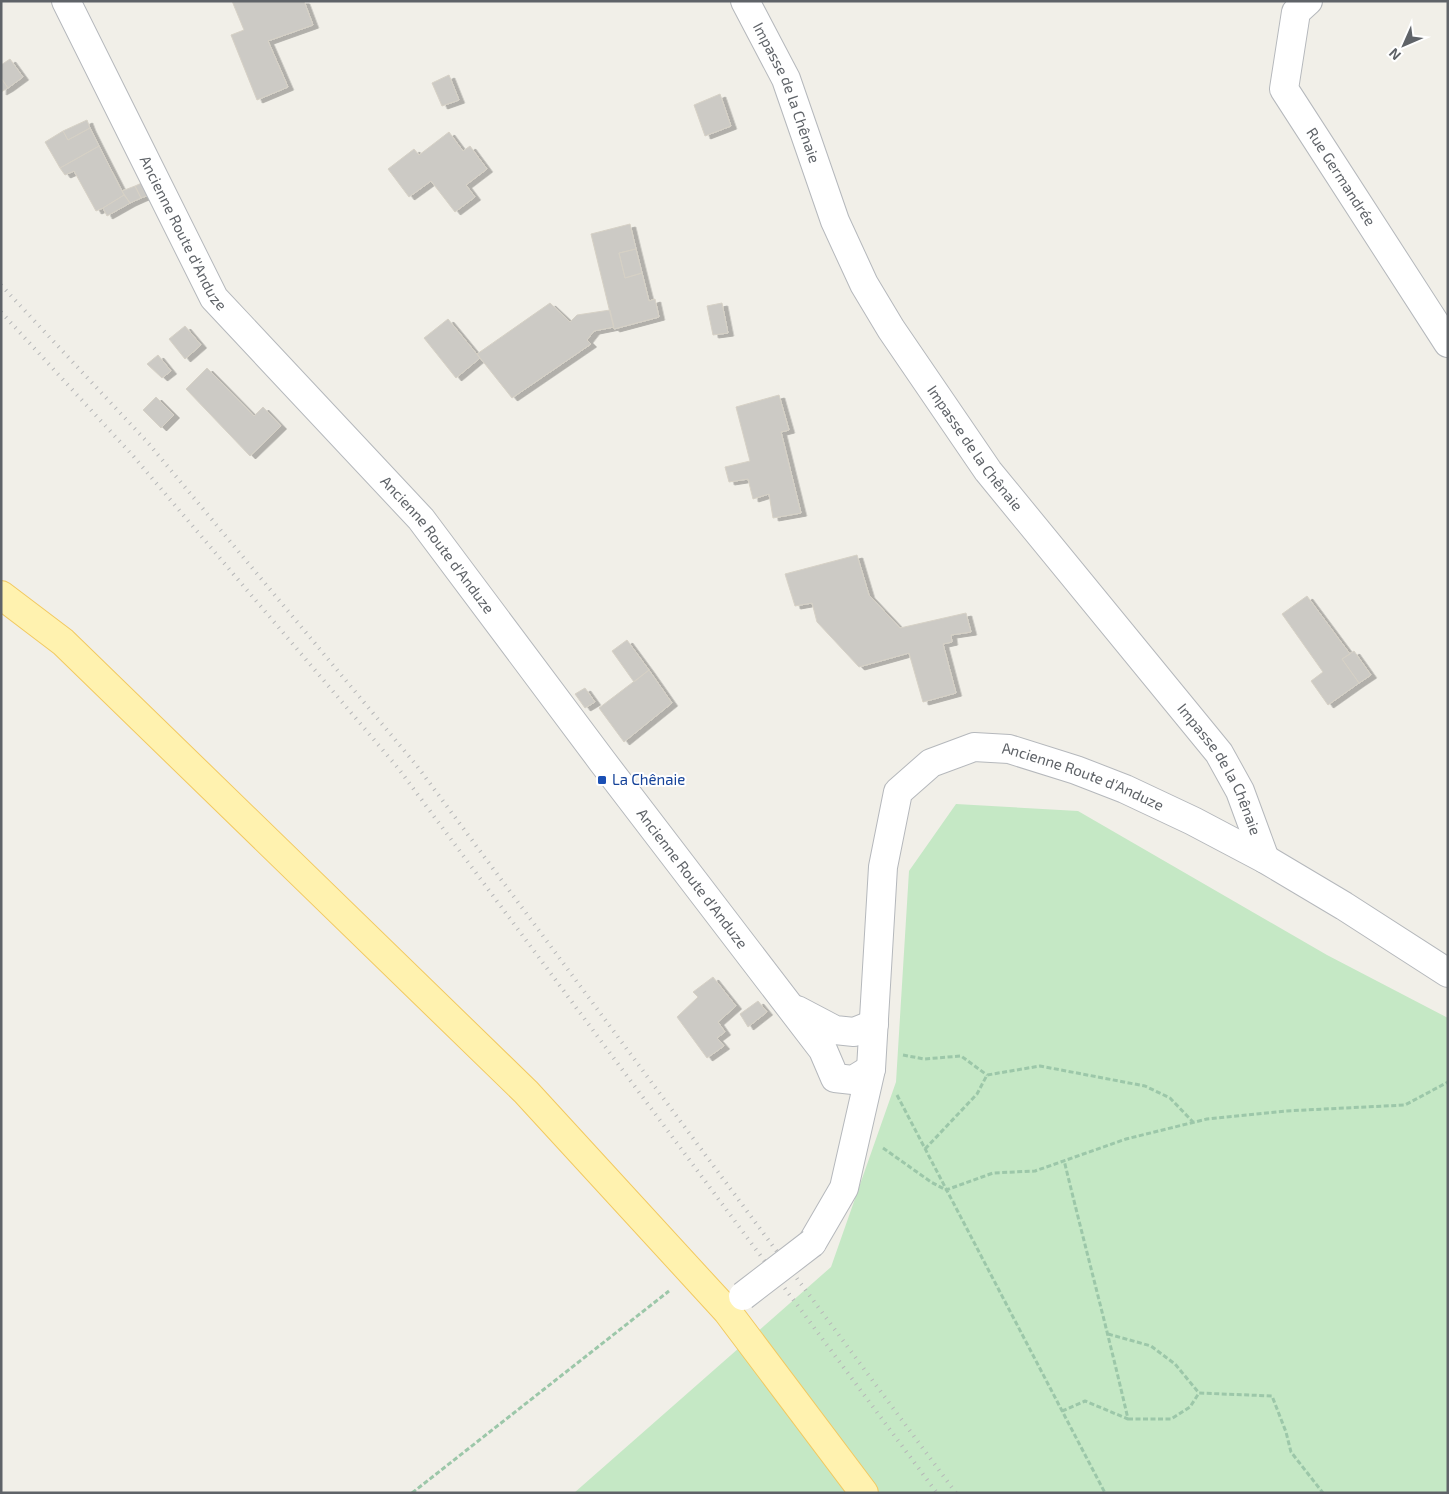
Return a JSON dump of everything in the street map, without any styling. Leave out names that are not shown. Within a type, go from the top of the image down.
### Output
[{"type":"main road","points":[[1,595],[63,642],[518,1085],[692,1273],[735,1304],[864,1493]]},
{"type":"street","name":"Ancienne Route d'Anduze","points":[[66,1],[214,298],[421,519],[602,762],[823,1050],[835,1078],[853,1080],[872,1047]]},
{"type":"street","name":"Impasse de la Chênaie","points":[[745,1],[786,79],[835,221],[864,284],[891,329],[988,471],[1219,753],[1240,791],[1265,859]]},
{"type":"street","name":"Rue Germandrée","points":[[1308,1],[1296,12],[1284,89],[1448,343]]},
{"type":"street","name":"Ancienne Route d'Anduze","points":[[735,1304],[812,1243],[844,1188],[872,1047],[883,867],[898,792],[931,763],[974,747],[1009,749],[1076,770],[1125,789],[1193,820],[1265,859],[1344,906],[1448,973]]},
{"type":"street","points":[[790,1006],[835,1030],[854,1032],[872,1047]]},
{"type":"path","points":[[872,1047],[924,1059],[960,1056],[987,1075],[1040,1066],[1145,1086],[1170,1098],[1194,1122]]},
{"type":"path","points":[[926,1149],[977,1094],[987,1075]]},
{"type":"path","points":[[857,1129],[931,1182],[946,1190],[992,1173],[1035,1171],[1126,1139],[1207,1119],[1286,1111],[1405,1105],[1448,1082]]},
{"type":"path","points":[[895,1090],[1104,1493]]},
{"type":"path","points":[[1064,1160],[1128,1419]]},
{"type":"path","points":[[412,1493],[692,1273]]},
{"type":"path","points":[[1108,1334],[1151,1346],[1175,1364],[1199,1393],[1272,1396],[1286,1432],[1291,1452],[1323,1493]]},
{"type":"path","points":[[1062,1411],[1085,1401],[1128,1419],[1171,1419],[1190,1407],[1199,1393]]},
{"type":"green space","points":[[956,804],[1078,811],[1327,955],[1448,1018],[1448,1493],[574,1493],[831,1267],[896,1082],[909,871]]},
{"type":"building","points":[[232,1],[304,1],[313,25],[268,41],[288,87],[257,100],[231,35],[244,30]]},
{"type":"building","points":[[10,59],[23,77],[8,88],[1,78],[1,65]]},
{"type":"building","points":[[449,75],[459,100],[442,106],[432,83]]},
{"type":"building","points":[[1,78],[8,88],[1,92]]},
{"type":"building","points":[[720,94],[731,126],[705,136],[694,105]]},
{"type":"building","points":[[87,120],[90,128],[68,140],[63,131]]},
{"type":"building","points":[[90,128],[99,146],[60,168],[45,142],[63,131],[68,140]]},
{"type":"building","points":[[449,132],[463,151],[470,146],[487,169],[466,185],[475,197],[455,212],[431,181],[409,197],[388,169],[414,149],[419,155]]},
{"type":"building","points":[[99,146],[124,195],[96,211],[74,171],[65,175],[60,168]]},
{"type":"building","points":[[146,181],[152,194],[141,198],[135,186]]},
{"type":"building","points":[[135,186],[141,198],[130,203],[122,191]]},
{"type":"building","points":[[124,195],[130,203],[107,216],[103,208]]},
{"type":"building","points":[[630,224],[636,249],[619,253],[625,278],[642,273],[649,301],[655,299],[659,317],[614,329],[591,234]]},
{"type":"building","points":[[636,249],[642,273],[625,278],[619,253]]},
{"type":"building","points":[[550,303],[570,322],[577,315],[610,310],[614,327],[594,331],[587,340],[591,344],[512,398],[477,354]]},
{"type":"building","points":[[722,303],[728,333],[713,335],[707,306]]},
{"type":"building","points":[[448,319],[480,358],[456,378],[424,338]]},
{"type":"building","points":[[185,326],[201,345],[185,359],[169,339]]},
{"type":"building","points":[[158,355],[171,371],[162,378],[147,364]]},
{"type":"building","points":[[207,368],[254,416],[263,407],[281,426],[250,456],[186,389]]},
{"type":"building","points":[[779,395],[789,430],[781,432],[801,513],[773,518],[769,494],[753,499],[748,479],[729,482],[725,467],[750,461],[736,407]]},
{"type":"building","points":[[156,397],[174,415],[161,428],[143,410]]},
{"type":"building","points":[[857,555],[869,595],[900,628],[966,613],[971,632],[951,635],[952,642],[943,644],[956,693],[923,702],[909,653],[859,667],[817,622],[812,603],[795,606],[785,574]]},
{"type":"building","points":[[1307,596],[1350,654],[1342,659],[1359,683],[1328,705],[1311,681],[1323,672],[1282,614]]},
{"type":"building","points":[[627,640],[649,670],[634,682],[612,651]]},
{"type":"building","points":[[1354,651],[1371,675],[1359,683],[1342,659]]},
{"type":"building","points":[[649,670],[672,703],[624,742],[599,708]]},
{"type":"building","points":[[585,688],[595,702],[585,708],[575,694]]},
{"type":"building","points":[[713,977],[736,1006],[718,1022],[725,1032],[717,1038],[724,1046],[707,1058],[677,1017],[698,997],[693,992]]},
{"type":"building","points":[[758,1001],[767,1012],[748,1027],[740,1014]]},
{"type":"railway","points":[[1,285],[149,444],[417,766],[956,1493]]},
{"type":"railway","points":[[1,312],[134,457],[398,768],[937,1493]]},
{"type":"place","name":"La Chênaie","points":[[602,780]]}]
